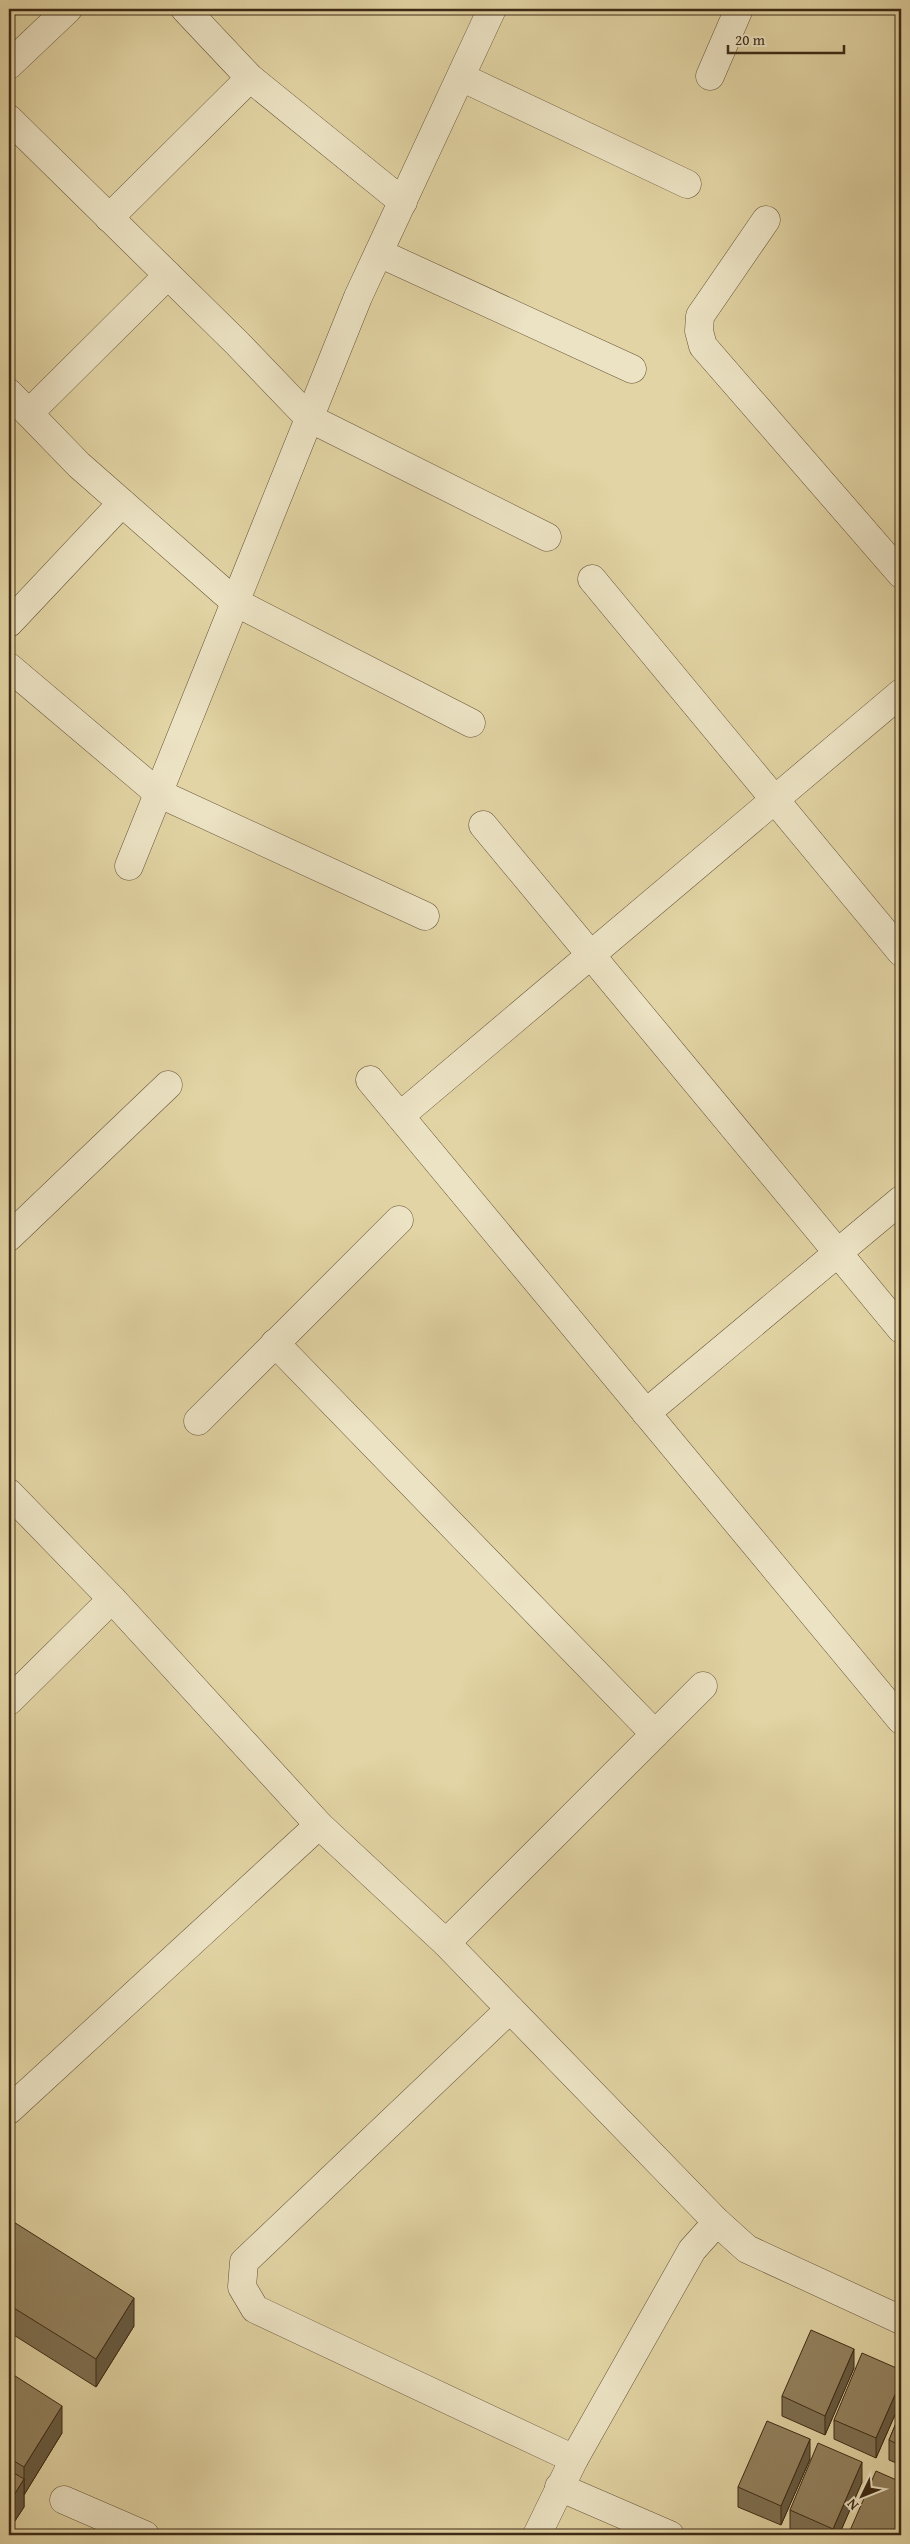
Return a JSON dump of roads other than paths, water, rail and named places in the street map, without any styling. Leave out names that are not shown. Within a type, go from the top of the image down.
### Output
[{"type":"street","points":[[9,66],[68,9]]},
{"type":"street","points":[[185,9],[250,78],[403,202]]},
{"type":"street","points":[[129,866],[358,297],[492,9]]},
{"type":"street","points":[[710,76],[739,9]]},
{"type":"street","points":[[461,77],[687,184]]},
{"type":"street","points":[[110,218],[250,78]]},
{"type":"street","points":[[9,119],[168,275],[309,418],[548,537]]},
{"type":"street","points":[[766,220],[700,316],[699,331],[703,346],[901,574]]},
{"type":"street","points":[[379,252],[632,369]]},
{"type":"street","points":[[28,413],[168,275]]},
{"type":"street","points":[[9,392],[80,465],[235,602],[471,722]]},
{"type":"street","points":[[9,623],[122,503]]},
{"type":"street","points":[[592,580],[901,952]]},
{"type":"street","points":[[9,668],[158,793],[424,916]]},
{"type":"street","points":[[400,1116],[901,693]]},
{"type":"street","points":[[483,825],[901,1329]]},
{"type":"street","points":[[370,1080],[646,1413],[896,1703]]},
{"type":"street","points":[[9,1237],[168,1085]]},
{"type":"street","points":[[646,1413],[901,1200]]},
{"type":"street","points":[[198,1421],[399,1220]]},
{"type":"street","points":[[275,1343],[655,1734]]},
{"type":"street","points":[[9,1493],[112,1599],[319,1825],[446,1943],[717,2222],[747,2249],[901,2320]]},
{"type":"street","points":[[9,1701],[112,1599]]},
{"type":"street","points":[[446,1943],[703,1686]]},
{"type":"street","points":[[9,2110],[319,1825]]},
{"type":"street","points":[[510,2009],[244,2262],[242,2286],[255,2309],[574,2460]]},
{"type":"street","points":[[537,2535],[559,2487],[692,2250],[717,2222]]},
{"type":"street","points":[[559,2487],[670,2535]]},
{"type":"street","points":[[64,2500],[145,2535]]}]
